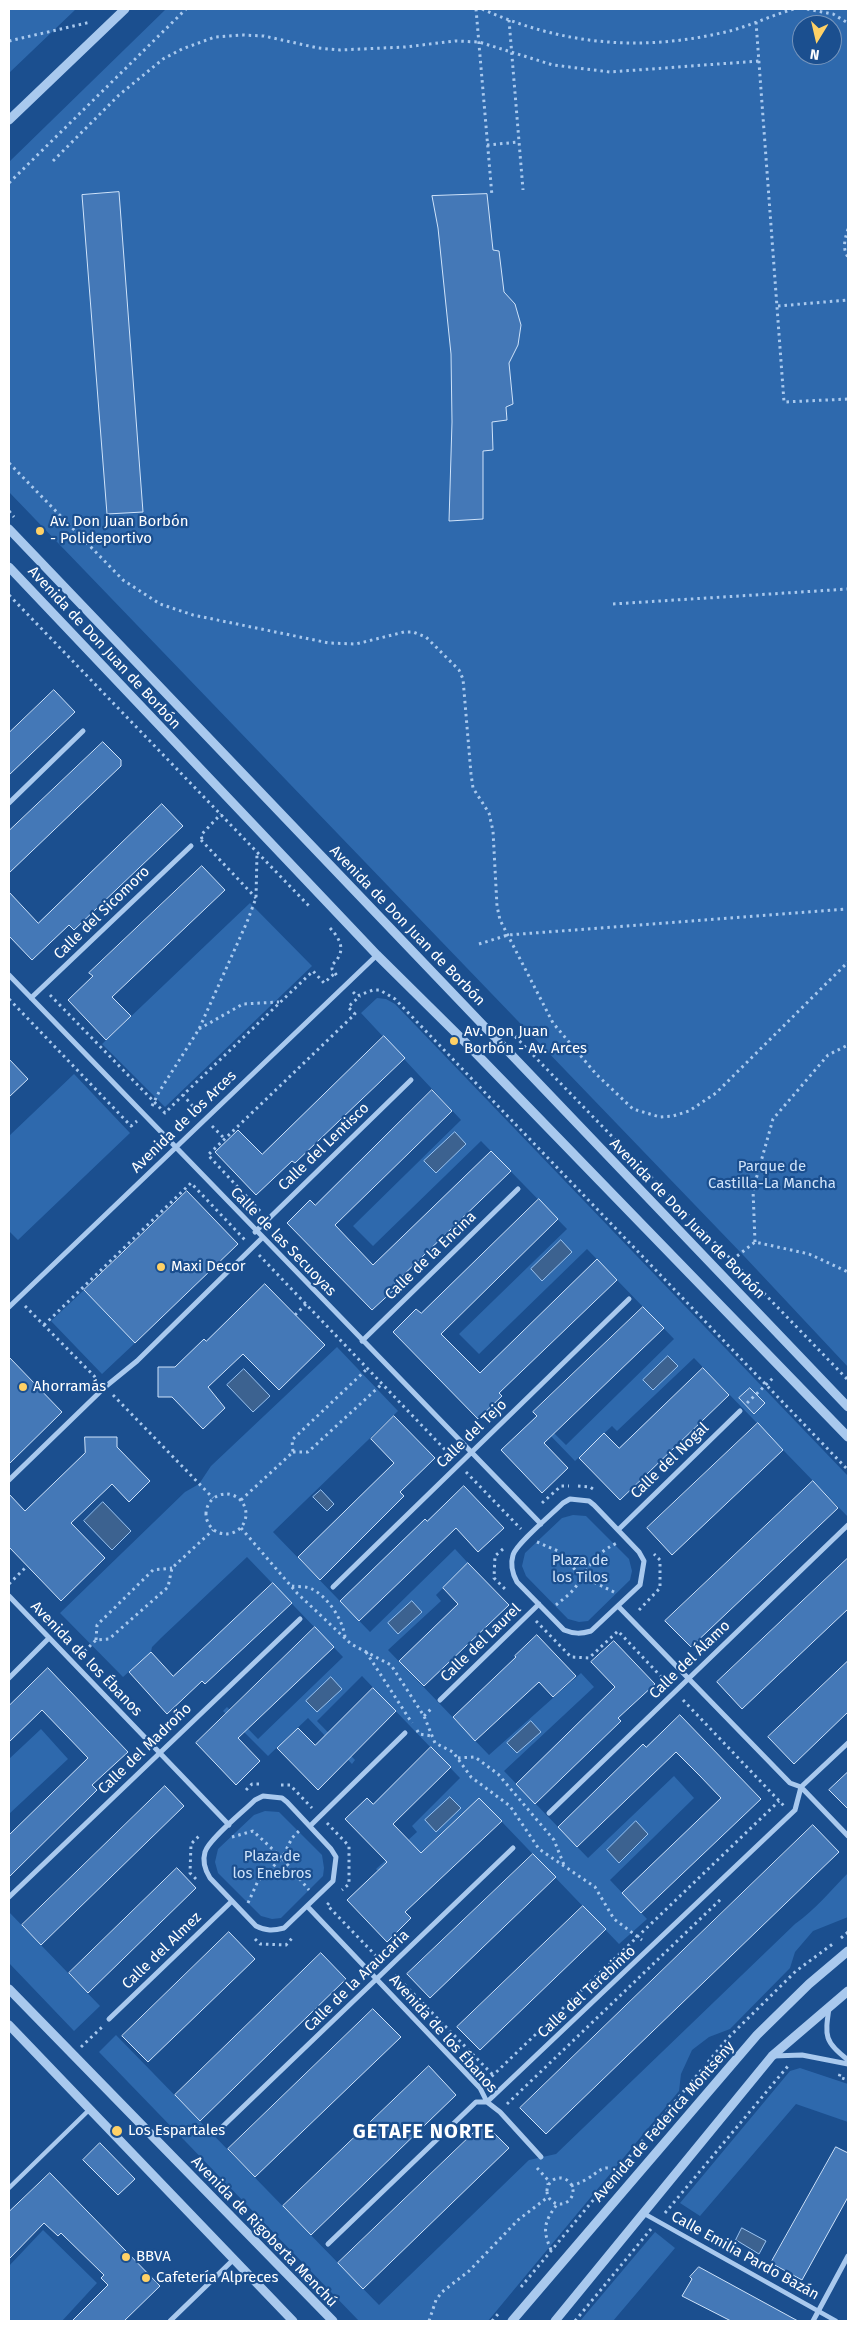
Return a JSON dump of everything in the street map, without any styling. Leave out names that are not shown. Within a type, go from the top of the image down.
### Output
[{"type":"street","points":[[9,120],[125,9]]},
{"type":"street","name":"Avenida de Don Juan de Borbón","points":[[9,528],[848,1407]]},
{"type":"street","name":"Avenida de Don Juan de Borbón","points":[[9,567],[377,955],[465,1042],[848,1437]]},
{"type":"street","points":[[9,803],[83,731]]},
{"type":"street","name":"Calle del Sicomoro","points":[[32,998],[191,846]]},
{"type":"street","name":"Avenida de los Arces","points":[[9,1307],[377,955]]},
{"type":"street","name":"Calle de las Secuoyas","points":[[9,975],[378,1358],[541,1524]]},
{"type":"street","name":"Calle del Lentisco","points":[[256,1232],[411,1080]]},
{"type":"street","name":"Calle de la Encina","points":[[362,1341],[518,1188]]},
{"type":"street","points":[[9,1480],[105,1387],[137,1360],[262,1238]]},
{"type":"street","name":"Calle del Tejo","points":[[333,1587],[629,1299]]},
{"type":"street","name":"Calle del Nogal","points":[[618,1530],[740,1411]]},
{"type":"street","points":[[570,1499],[590,1501],[618,1530],[639,1552],[644,1561],[644,1570],[640,1584],[591,1631],[583,1634],[573,1634],[564,1630],[517,1582],[512,1573],[511,1565],[515,1550],[562,1503],[570,1499]]},
{"type":"street","name":"Calle del Álamo","points":[[549,1813],[848,1525]]},
{"type":"street","name":"Avenida de los Ébanos","points":[[9,1596],[229,1825]]},
{"type":"street","name":"Calle del Laurel","points":[[440,1700],[539,1604]]},
{"type":"street","points":[[618,1606],[790,1784],[802,1788],[848,1836]]},
{"type":"street","name":"Calle del Madroño","points":[[9,1897],[300,1619]]},
{"type":"street","points":[[9,1678],[49,1638]]},
{"type":"street","points":[[310,1826],[405,1733]]},
{"type":"street","name":"Calle del Terebinto","points":[[328,2244],[476,2102],[487,2102],[792,1814],[802,1788],[848,1742]]},
{"type":"street","points":[[263,1796],[272,1796],[287,1802],[310,1826],[332,1849],[336,1857],[335,1874],[333,1881],[284,1928],[265,1930],[256,1926],[210,1878],[205,1870],[204,1862],[208,1846],[255,1800],[263,1796]]},
{"type":"street","name":"Calle de la Araucaria","points":[[218,2131],[513,1848]]},
{"type":"street","name":"Calle del Almez","points":[[110,2019],[232,1901]]},
{"type":"street","name":"Avenida de los Ébanos","points":[[307,1906],[480,2088],[487,2102],[500,2112],[541,2158]]},
{"type":"street","name":"Avenida de Federica Montseny","points":[[512,2321],[758,2035],[809,1984],[848,1951]]},
{"type":"street","name":"Avenida de Rigoberta Menchú","points":[[9,1990],[332,2321]]},
{"type":"street","points":[[555,2321],[772,2056],[848,1991]]},
{"type":"street","points":[[830,2006],[826,2031],[832,2048],[848,2060]]},
{"type":"street","points":[[9,2025],[293,2321]]},
{"type":"street","points":[[772,2056],[802,2055],[848,2064]]},
{"type":"street","points":[[9,2188],[90,2109]]},
{"type":"street","name":"Calle Emilia Pardo Bazán","points":[[642,2213],[836,2321]]},
{"type":"street","points":[[813,2321],[848,2256]]},
{"type":"street","points":[[170,2321],[234,2260]]},
{"type":"path","points":[[9,183],[186,9]]},
{"type":"path","points":[[476,9],[492,196]]},
{"type":"path","points":[[482,9],[509,20],[548,32],[588,41],[652,43],[723,33],[794,9]]},
{"type":"path","points":[[807,9],[833,14],[848,23]]},
{"type":"path","points":[[9,41],[118,16]]},
{"type":"path","points":[[509,20],[523,190]]},
{"type":"path","points":[[756,22],[784,402],[848,399]]},
{"type":"path","points":[[53,160],[119,95],[162,59],[182,49],[215,37],[264,36],[318,48],[340,50],[405,47],[455,40],[479,42],[553,65],[610,72],[759,61]]},
{"type":"path","points":[[487,145],[519,142]]},
{"type":"path","points":[[848,229],[844,240],[845,253],[848,257]]},
{"type":"path","points":[[778,306],[848,300]]},
{"type":"path","points":[[9,463],[123,580],[160,604],[193,615],[329,643],[362,642],[404,632],[412,632],[426,637],[459,670],[463,679],[471,774],[474,788],[489,813],[493,831],[497,906],[508,935],[543,1007],[596,1074],[633,1108],[660,1117],[673,1116],[689,1111],[716,1093],[848,962]]},
{"type":"path","points":[[613,604],[848,590]]},
{"type":"path","points":[[9,595],[314,911]]},
{"type":"path","points":[[221,814],[201,835],[202,839],[256,898]]},
{"type":"path","points":[[191,846],[202,839]]},
{"type":"path","points":[[159,1092],[199,1029],[256,898],[257,852]]},
{"type":"path","points":[[479,944],[508,935],[848,909]]},
{"type":"path","points":[[327,924],[341,943],[342,950],[338,959],[332,965],[335,973],[357,996],[361,996]]},
{"type":"path","points":[[42,987],[165,1113],[313,971],[324,983],[335,973]]},
{"type":"path","points":[[268,1219],[208,1156],[355,1014],[348,1007],[372,990],[380,990],[395,999],[848,1470]]},
{"type":"path","points":[[199,1029],[243,1004],[280,1002]]},
{"type":"path","points":[[755,1242],[753,1190],[773,1119],[828,1055],[848,1044]]},
{"type":"path","points":[[183,1095],[225,1139]]},
{"type":"path","points":[[44,1325],[191,1183],[522,1530],[515,1537]]},
{"type":"path","points":[[732,1260],[755,1242]]},
{"type":"path","points":[[755,1242],[809,1254],[848,1272]]},
{"type":"path","points":[[18,1298],[214,1498]]},
{"type":"path","points":[[295,1315],[306,1304]]},
{"type":"path","points":[[293,1452],[292,1440],[378,1358]]},
{"type":"path","points":[[740,1411],[782,1369]]},
{"type":"path","points":[[241,1500],[293,1452],[308,1452],[394,1373]]},
{"type":"path","points":[[540,1506],[561,1486],[590,1487],[596,1493]]},
{"type":"path","points":[[228,1494],[241,1500],[246,1514],[242,1528],[231,1534],[218,1533],[213,1530],[206,1518],[208,1504],[214,1498],[228,1494]]},
{"type":"path","points":[[242,1528],[291,1586],[345,1638],[391,1665],[424,1716],[435,1743],[453,1752],[471,1777],[510,1806],[539,1848],[594,1887],[614,1919],[652,1948]]},
{"type":"path","points":[[73,1662],[96,1640],[109,1639],[168,1587],[172,1568],[213,1530]]},
{"type":"path","points":[[538,1623],[574,1590],[592,1560],[602,1550],[626,1539]]},
{"type":"path","points":[[537,1542],[558,1551],[581,1576],[616,1593]]},
{"type":"path","points":[[508,1543],[495,1556],[494,1578],[512,1596]]},
{"type":"path","points":[[644,1615],[638,1609],[660,1588],[660,1560],[648,1547]]},
{"type":"path","points":[[9,1584],[27,1566]]},
{"type":"path","points":[[96,1640],[97,1625],[153,1570],[172,1568]]},
{"type":"path","points":[[291,1586],[312,1588],[331,1606],[343,1624],[345,1638]]},
{"type":"path","points":[[529,1614],[571,1658],[589,1658],[618,1631],[792,1814]]},
{"type":"path","points":[[366,1652],[419,1734],[432,1736]]},
{"type":"path","points":[[458,1758],[475,1757],[498,1774],[554,1840],[564,1866]]},
{"type":"path","points":[[480,2088],[779,1801]]},
{"type":"path","points":[[230,1838],[253,1831],[282,1858],[309,1890]]},
{"type":"path","points":[[240,1910],[248,1903],[258,1881],[282,1858],[297,1831],[319,1835]]},
{"type":"path","points":[[500,2112],[722,1898]]},
{"type":"path","points":[[516,2293],[728,2038],[796,1971],[848,1932]]},
{"type":"path","points":[[73,2055],[110,2019]]},
{"type":"path","points":[[576,2321],[787,2066],[792,2065]]},
{"type":"path","points":[[831,2074],[839,2077]]},
{"type":"path","points":[[571,2186],[588,2179],[600,2168],[608,2166],[618,2170]]},
{"type":"path","points":[[548,2196],[548,2186],[556,2178],[567,2180],[571,2186],[572,2195],[569,2200],[558,2203],[550,2214],[544,2233],[551,2250]]},
{"type":"path","points":[[548,2196],[558,2203]]},
{"type":"path","points":[[429,2321],[436,2300],[442,2292],[469,2271],[518,2220],[548,2196]]},
{"type":"path","points":[[492,2321],[504,2307]]},
{"type":"green space","points":[[9,9],[76,9],[9,73]]},
{"type":"green space","name":"Parque de Castilla-La Mancha","points":[[166,9],[848,9],[848,1367],[744,1256],[9,492],[9,162]]},
{"type":"green space","points":[[250,903],[312,966],[165,1107],[102,1044]]},
{"type":"green space","points":[[377,998],[386,999],[395,1004],[848,1476],[848,1517],[694,1358],[617,1431],[612,1426],[575,1461],[548,1433],[551,1430],[566,1445],[674,1339],[587,1249],[479,1354],[459,1334],[567,1229],[481,1141],[373,1246],[353,1226],[461,1120],[361,1013]]},
{"type":"green space","points":[[74,1074],[130,1133],[18,1240],[9,1231],[9,1136]]},
{"type":"green space","points":[[84,1290],[135,1343],[102,1374],[51,1321]]},
{"type":"green space","points":[[337,1347],[398,1411],[273,1532],[370,1632],[455,1549],[468,1563],[436,1595],[441,1601],[388,1650],[489,1755],[581,1673],[594,1687],[504,1771],[588,1858],[674,1776],[694,1798],[610,1880],[647,1919],[619,1944],[479,1798],[389,1882],[376,1869],[417,1832],[412,1826],[460,1778],[362,1676],[317,1721],[355,1760],[352,1764],[308,1718],[268,1756],[223,1711],[227,1707],[258,1739],[343,1657],[247,1557],[161,1638],[152,1647],[151,1652],[123,1677],[60,1613],[185,1492],[199,1484],[211,1466]]},
{"type":"green space","name":"Plaza de los Tilos","points":[[573,1515],[586,1516],[629,1559],[632,1571],[630,1580],[588,1621],[579,1622],[568,1619],[526,1576],[522,1566],[525,1553],[562,1518]]},
{"type":"green space","points":[[41,1729],[68,1759],[9,1814],[9,1759]]},
{"type":"green space","name":"Plaza de los Enebros","points":[[265,1811],[279,1812],[322,1855],[324,1868],[323,1876],[281,1918],[272,1919],[261,1916],[218,1873],[215,1862],[218,1849],[254,1815]]},
{"type":"green space","points":[[848,1873],[848,1917],[813,1931],[795,1952],[790,1968],[730,2029],[709,2037],[692,2050],[681,2074],[679,2091],[488,2321],[359,2321],[99,2052],[116,2035],[379,2305],[529,2160],[556,2154],[816,1906]]},
{"type":"green space","points":[[9,1912],[100,2006],[74,2031],[9,1963]]},
{"type":"green space","points":[[800,2068],[848,2084],[848,2122],[796,2104],[700,2216],[680,2203],[790,2071]]},
{"type":"green space","points":[[43,2230],[97,2283],[62,2321],[9,2321],[9,2266]]},
{"type":"green space","points":[[655,2232],[675,2248],[613,2321],[580,2321]]},
{"type":"shaded area","points":[[455,1132],[466,1144],[436,1173],[424,1161]]},
{"type":"shaded area","points":[[561,1240],[572,1252],[542,1281],[531,1269]]},
{"type":"shaded area","points":[[668,1356],[678,1366],[653,1390],[643,1380]]},
{"type":"shaded area","points":[[244,1369],[270,1396],[253,1412],[227,1385]]},
{"type":"shaded area","points":[[321,1490],[334,1504],[327,1511],[313,1497]]},
{"type":"shaded area","points":[[103,1502],[131,1531],[112,1550],[84,1521]]},
{"type":"shaded area","points":[[412,1601],[422,1612],[398,1634],[388,1623]]},
{"type":"shaded area","points":[[331,1677],[342,1689],[317,1712],[306,1701]]},
{"type":"shaded area","points":[[531,1721],[541,1732],[517,1753],[507,1743]]},
{"type":"shaded area","points":[[450,1797],[461,1808],[436,1832],[425,1820]]},
{"type":"shaded area","points":[[636,1821],[648,1834],[619,1863],[607,1850]]},
{"type":"shaded area","points":[[742,2228],[766,2241],[759,2254],[736,2240]]},
{"type":"building","points":[[119,192],[143,512],[107,514],[82,195]]},
{"type":"building","points":[[487,194],[493,250],[499,251],[504,292],[515,304],[521,325],[518,345],[509,363],[513,404],[506,407],[507,420],[492,422],[493,450],[483,451],[483,519],[449,521],[452,422],[451,354],[438,228],[432,196]]},
{"type":"building","points":[[54,690],[75,712],[9,775],[9,733]]},
{"type":"building","points":[[103,742],[121,760],[121,766],[9,873],[9,831]]},
{"type":"building","points":[[162,804],[183,826],[74,930],[69,925],[32,960],[9,936],[9,892],[38,923]]},
{"type":"building","points":[[202,866],[225,890],[112,997],[131,1016],[106,1040],[68,1000],[93,976],[89,973]]},
{"type":"building","points":[[384,1036],[405,1058],[295,1163],[292,1161],[256,1195],[215,1152],[238,1130],[262,1154]]},
{"type":"building","points":[[9,1059],[28,1079],[9,1097]]},
{"type":"building","points":[[432,1090],[452,1111],[335,1225],[373,1265],[491,1151],[511,1171],[393,1285],[396,1288],[372,1310],[287,1223],[310,1200],[315,1205]]},
{"type":"building","name":"Maxi Decor","points":[[187,1191],[238,1244],[135,1343],[84,1290]]},
{"type":"building","points":[[539,1199],[558,1219],[441,1334],[480,1373],[597,1259],[617,1280],[499,1393],[502,1396],[478,1419],[393,1332],[416,1309],[421,1313]]},
{"type":"building","points":[[265,1284],[325,1345],[279,1390],[243,1354],[208,1387],[225,1408],[203,1429],[172,1397],[158,1397],[158,1367],[175,1367],[204,1339],[206,1341]]},
{"type":"building","points":[[643,1307],[664,1328],[544,1443],[568,1468],[542,1493],[501,1450],[537,1416],[533,1412]]},
{"type":"building","name":"Ahorramás","points":[[9,1357],[62,1412],[9,1464]]},
{"type":"building","points":[[703,1368],[729,1395],[620,1500],[579,1458],[604,1433],[619,1448]]},
{"type":"building","points":[[750,1388],[765,1403],[754,1414],[739,1398]]},
{"type":"building","points":[[394,1416],[435,1458],[400,1492],[404,1496],[320,1580],[298,1557],[394,1463],[371,1439]]},
{"type":"building","points":[[758,1423],[783,1450],[672,1555],[647,1528]]},
{"type":"building","points":[[85,1437],[117,1437],[117,1447],[150,1481],[129,1502],[112,1484],[71,1523],[105,1558],[61,1601],[9,1547],[9,1494],[25,1511],[85,1453]]},
{"type":"building","points":[[813,1481],[838,1508],[691,1647],[665,1621]]},
{"type":"building","points":[[464,1486],[504,1528],[478,1552],[456,1528],[359,1621],[340,1601],[425,1519],[427,1521]]},
{"type":"building","points":[[848,1558],[848,1609],[742,1709],[717,1682]]},
{"type":"building","points":[[468,1563],[509,1605],[424,1686],[399,1661],[458,1604],[443,1588]]},
{"type":"building","points":[[273,1583],[292,1603],[205,1684],[202,1681],[167,1714],[129,1672],[151,1652],[173,1676]]},
{"type":"building","points":[[315,1627],[334,1647],[238,1738],[260,1761],[236,1785],[196,1743]]},
{"type":"building","points":[[537,1635],[576,1676],[553,1697],[539,1682],[475,1741],[453,1717]]},
{"type":"building","points":[[614,1641],[655,1684],[618,1718],[621,1721],[535,1804],[516,1784],[615,1687],[591,1662]]},
{"type":"building","points":[[848,1661],[848,1712],[794,1764],[768,1737]]},
{"type":"building","points":[[48,1668],[128,1752],[92,1785],[97,1790],[9,1877],[9,1835],[88,1758],[42,1710],[9,1742],[9,1706]]},
{"type":"building","points":[[373,1688],[396,1711],[318,1790],[277,1748],[298,1728],[315,1745]]},
{"type":"building","points":[[680,1715],[761,1799],[641,1913],[622,1893],[721,1798],[700,1776],[676,1752],[577,1847],[558,1827],[643,1744],[646,1747]]},
{"type":"building","points":[[431,1747],[451,1767],[393,1824],[421,1853],[479,1798],[502,1821],[405,1912],[411,1918],[387,1942],[347,1900],[387,1862],[345,1819],[367,1798],[373,1804]]},
{"type":"building","points":[[848,1772],[848,1809],[829,1790]]},
{"type":"building","points":[[165,1786],[184,1806],[41,1945],[22,1925]]},
{"type":"building","points":[[813,1825],[839,1852],[546,2134],[520,2108]]},
{"type":"building","points":[[533,1854],[556,1877],[430,1998],[407,1974]]},
{"type":"building","points":[[177,1868],[196,1888],[88,1993],[69,1973]]},
{"type":"building","points":[[583,1906],[606,1929],[480,2050],[457,2027]]},
{"type":"building","points":[[229,1932],[255,1959],[148,2062],[122,2036]]},
{"type":"building","points":[[321,1953],[346,1979],[200,2121],[175,2095]]},
{"type":"building","points":[[373,2009],[401,2037],[255,2177],[228,2149]]},
{"type":"building","points":[[429,2066],[456,2095],[311,2235],[283,2206]]},
{"type":"building","points":[[484,2123],[509,2148],[363,2289],[338,2263]]},
{"type":"building","points":[[100,2143],[135,2179],[118,2195],[83,2160]]},
{"type":"building","points":[[836,2147],[848,2153],[848,2197],[802,2280],[771,2263]]},
{"type":"building","points":[[50,2173],[160,2286],[124,2321],[72,2321],[108,2285],[101,2278],[104,2275],[61,2233],[58,2236],[44,2223],[9,2259],[9,2212]]},
{"type":"building","points":[[699,2267],[798,2321],[731,2321],[682,2296],[692,2279],[690,2277]]},
{"type":"place","name":"Av. Don Juan Borbón - Polideportivo","points":[[40,531]]},
{"type":"place","name":"Av. Don Juan Borbón - Av. Arces","points":[[454,1041]]},
{"type":"place","name":"Maxi Decor","points":[[161,1267]]},
{"type":"place","name":"Ahorramás","points":[[23,1387]]},
{"type":"place","name":"Los Espartales","points":[[117,2131]]},
{"type":"place","name":"BBVA","points":[[126,2257]]},
{"type":"place","name":"Cafetería Alpreces","points":[[146,2278]]},
{"type":"district","name":"GETAFE NORTE","points":[[424,2132]]}]
